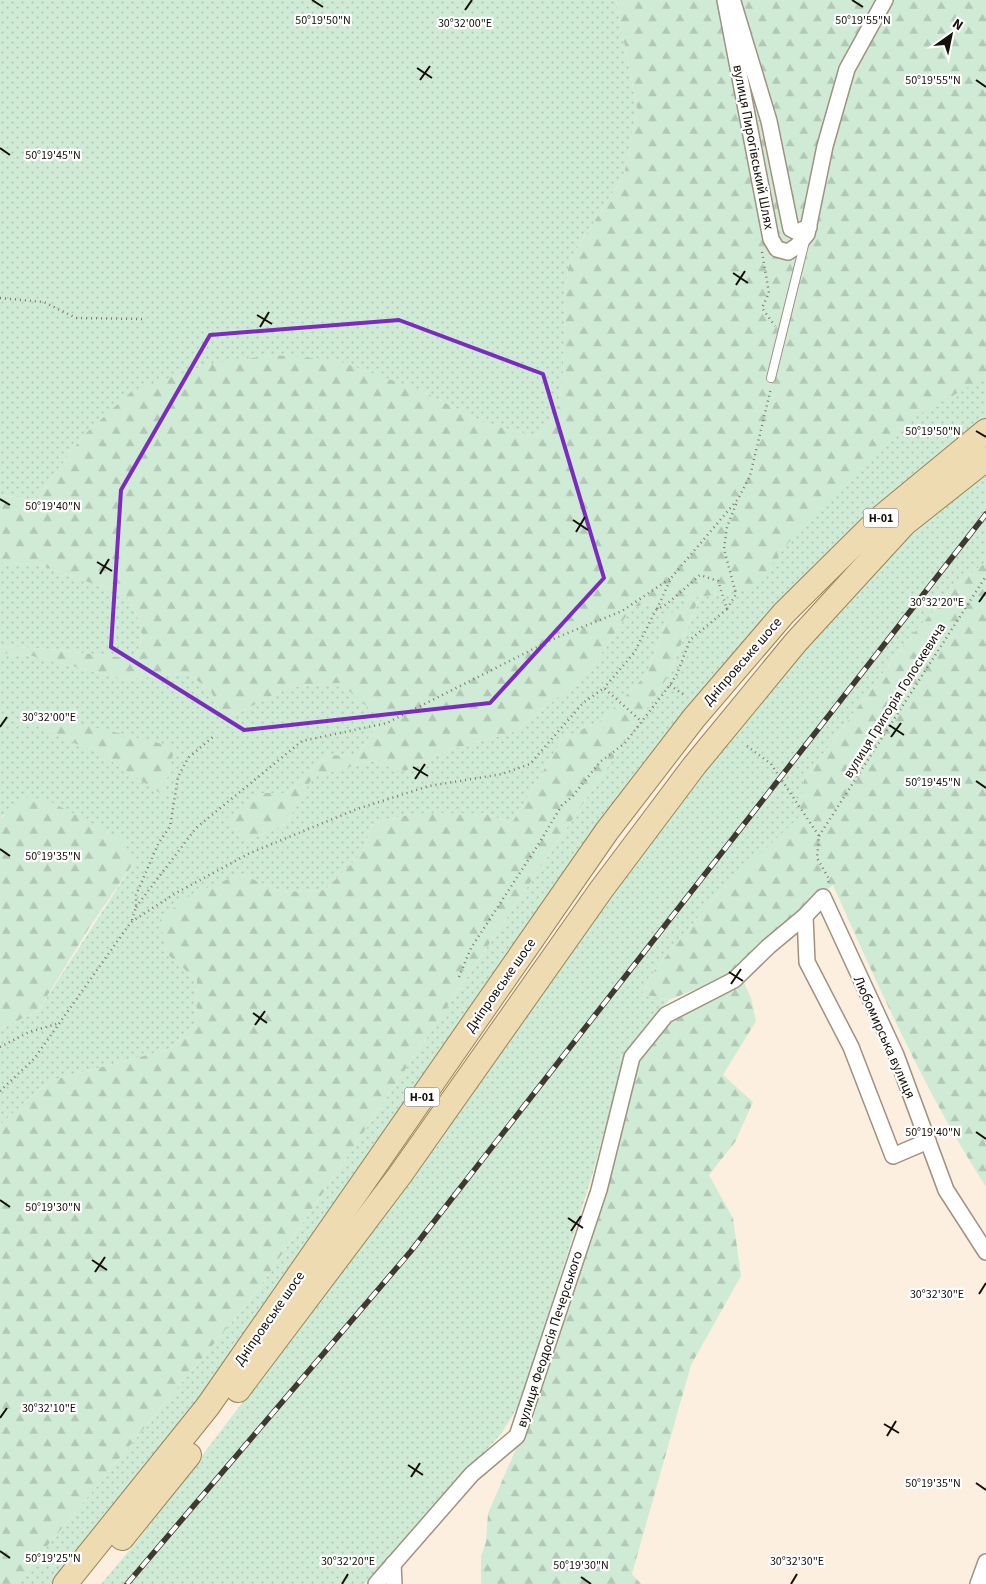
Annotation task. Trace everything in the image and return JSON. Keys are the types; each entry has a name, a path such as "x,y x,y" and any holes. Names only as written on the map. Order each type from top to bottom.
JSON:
{"main road":[{"name":"Дніпровське шосе","path":"65,1584 208,1406 607,831 694,718 784,614 878,520 986,431"},
{"name":"Дніпровське шосе","path":"83,1584 160,1494 400,1175 601,890 694,766 796,642 905,523 986,459"}],"street":[{"name":"вулиця Пирогівський Шлях","path":"725,0 771,238 777,250 788,252 798,246 808,231"},
{"name":"вулиця Пирогівський Шлях","path":"732,0 769,121 791,229 797,232 808,231"},
{"path":"808,231 825,146 847,69 885,0"},
{"path":"823,897 805,916 807,962 851,1047 893,1156 928,1141"},
{"name":"Любомирська вулиця","path":"823,897 896,1055 946,1190 986,1252"},
{"name":"вулиця Феодосія Печерського","path":"376,1584 472,1474 517,1436 598,1190 632,1057 666,1014 734,980 769,946 805,916"},
{"path":"978,1584 986,1562"},
{"path":"393,1564 394,1584"}],"lane":[{"path":"771,378 808,231"}],"path":[{"path":"771,238 762,250 769,293 762,308 782,337"},
{"path":"0,298 44,302 76,318 144,318"},
{"path":"459,977 471,948 538,845 562,804 572,797 600,762 624,744 677,674 690,640 727,609 736,594 724,549 728,527 738,499 750,476 771,394 771,378"},
{"path":"131,922 176,892 250,853 357,809 430,786 502,774 530,764 583,703 604,688 634,653 671,578 738,499"},
{"path":"656,610 667,604 700,575 718,582 727,609"},
{"name":"вулиця Григорія Голоскевича","path":"819,836 986,576"},
{"path":"136,907 196,828 302,741 387,723 553,639 622,611 671,578"},
{"path":"670,685 684,695"},
{"path":"604,688 641,721"},
{"path":"0,1091 34,1059 131,922 136,907 136,895 159,842 170,827 178,777 188,758 214,736"},
{"path":"747,746 771,764 819,836 816,858 829,878 823,897"},
{"path":"0,1048 29,1032 61,1023"}],"highlighted area":[{"path":"399,320 543,374 604,578 490,703 244,730 111,647 121,490 210,335"}],"green space":[{"path":"0,0 616,0 637,109 624,175 569,261 565,297 563,379 557,415 536,436 486,424 422,391 83,436 36,500 0,495"},
{"path":"616,0 986,0 986,377 906,422 803,524 753,589 632,607 589,672 516,731 449,750 405,771 372,761 313,777 286,824 246,841 223,821 262,793 287,793 327,755 357,756 381,719 340,683 290,687 222,721 211,691 187,673 123,679 32,656 0,653 0,646 49,649 134,659 141,641 141,633 135,611 126,595 36,564 0,563 0,495 36,500 83,436 132,391 209,364 273,355 336,360 422,391 486,424 536,436 557,415 563,379 565,297 569,261 624,175 637,109"},
{"path":"986,0 986,435 878,520 694,718 208,1406 65,1584 16,1584 258,1290 669,675 699,599 668,615 647,674 602,720 563,738 512,823 483,813 416,813 373,823 362,853 325,890 282,892 241,874 167,954 197,980 196,1023 170,1049 49,1081 0,1125 0,1029 38,1011 135,861 3,815 0,819 0,653 32,656 123,679 187,673 211,691 222,721 290,687 341,683 381,719 357,756 327,755 287,794 262,793 224,821 246,841 286,824 312,777 372,761 405,771 449,750 516,731 589,672 632,607 732,592","holes":["175,747 163,794 104,756"]},
{"path":"986,472 986,562 961,581 908,639 804,780 799,818 715,897 654,971 642,994 669,1000 625,1053 594,1169 521,1402 501,1434 364,1584 101,1584 138,1540 299,1328 625,872 746,715 900,543"},
{"path":"986,562 986,1187 923,1077 833,885 728,976 669,1000 642,994 654,971 715,897 798,818 804,780 908,639 961,581"},
{"path":"0,563 36,564 126,595 135,611 141,633 141,641 134,659 49,649 0,646"},
{"path":"699,598 669,675 258,1290 16,1584 0,1584 0,1125 49,1081 170,1049 196,1023 197,980 167,954 160,920 189,895 241,874 282,892 325,890 362,853 373,823 416,813 483,813 512,823 563,738 602,720 647,674 668,615"},
{"path":"41,714 175,747 163,795 104,756 38,727"},
{"path":"29,796 51,802 121,838 135,861 89,928 38,1011 0,1029 0,819"},
{"path":"743,981 751,998 756,1021 723,1075 753,1102 735,1142 709,1175 733,1218 741,1276 691,1365 632,1574 641,1584 481,1584 481,1556 486,1542 488,1513 539,1396 636,1062 669,1020"}],"railway":[{"path":"127,1584 411,1251 986,514"}]}
